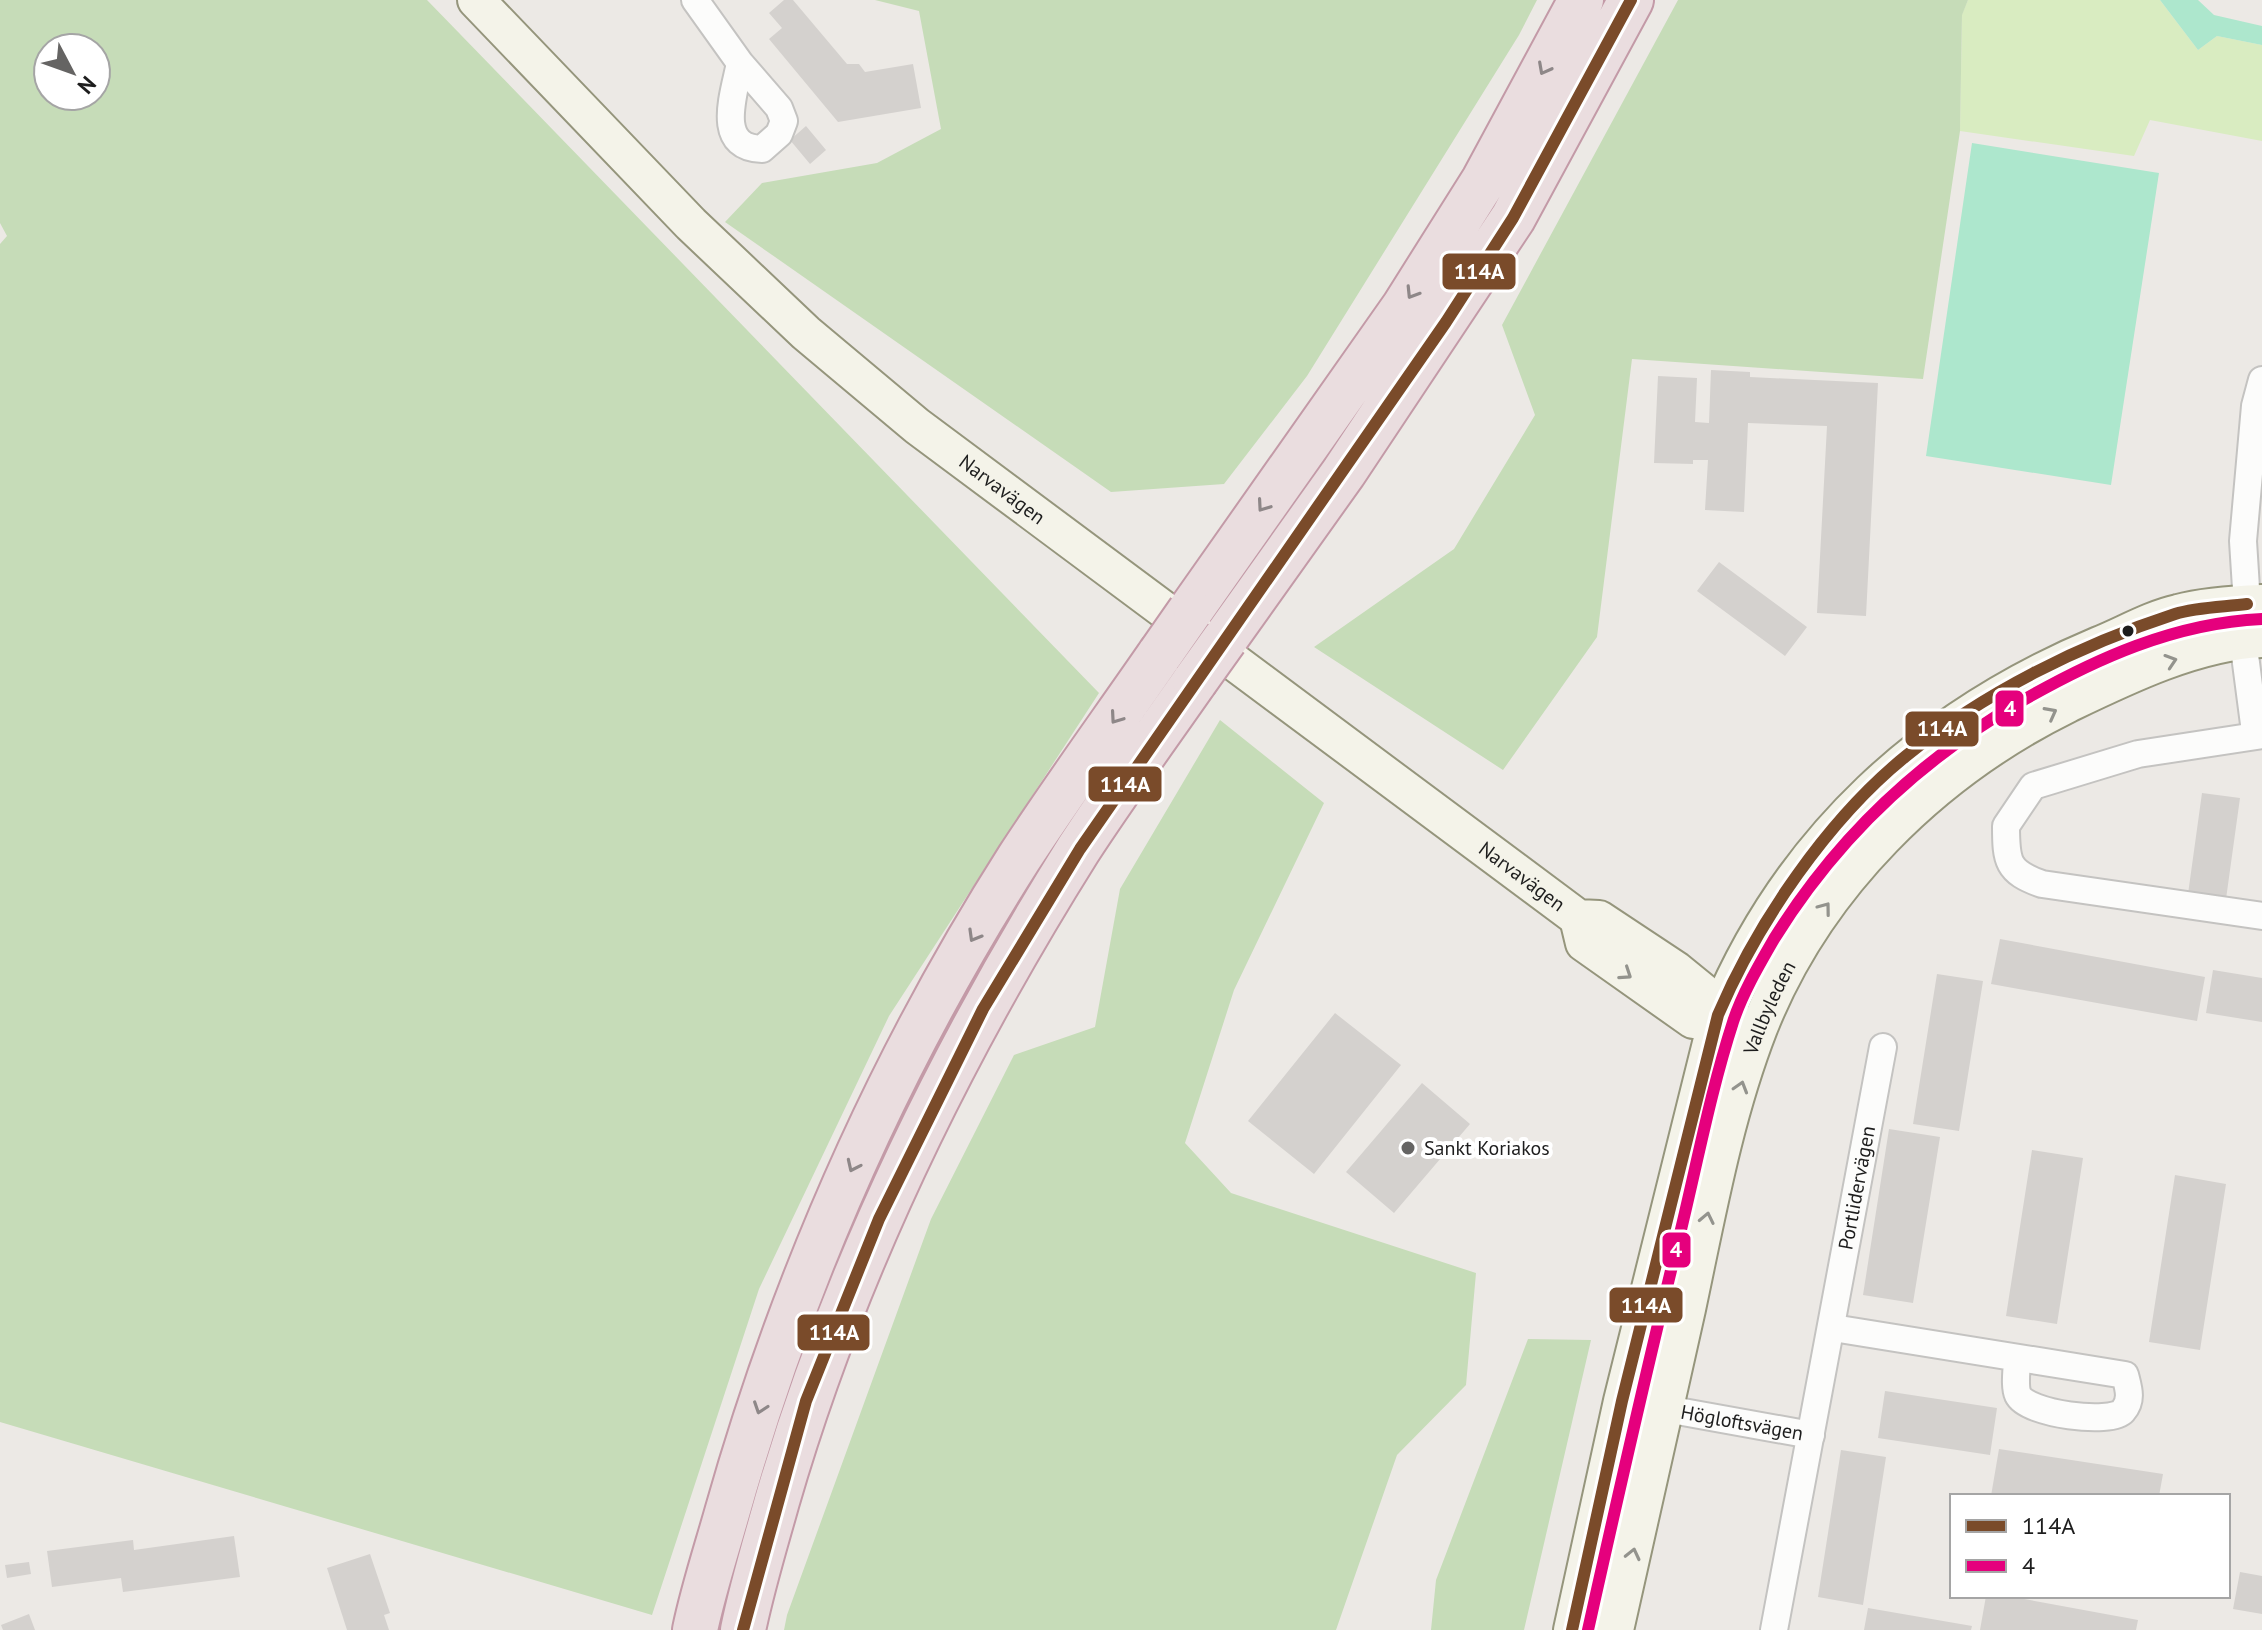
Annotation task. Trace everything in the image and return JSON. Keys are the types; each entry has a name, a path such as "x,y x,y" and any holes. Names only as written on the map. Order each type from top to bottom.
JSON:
{"highway":[{"path":"695,1630 745,1449 779,1353 845,1182 921,1027 1019,859 1404,307 1484,180 1581,0"},
{"path":"743,1630 806,1401 879,1219 983,1009 1080,849 1344,472 1513,218 1631,0"}],"main road":[{"name":"Narvavägen","path":"476,0 691,224 806,333 917,426 1578,918 1599,919 1676,970 1703,992 1718,1015"},
{"path":"1572,1630 1622,1401 1718,1015 1747,955 1810,858 1842,819 1906,756 2010,686 2063,660 2177,613 2254,603"},
{"name":"Vallbyleden","path":"1615,1630 1723,1144 1759,1029 1784,975 1826,906 1919,803 2002,740 2101,688 2162,663 2253,639"},
{"name":"Narvavägen","path":"1578,918 1584,943 1693,1020 1718,1015 1759,1029"},
{"path":"1676,970 1710,972 1747,955"}],"street":[{"path":"695,0 740,63"},
{"path":"2262,380 2255,406 2243,541 2254,603 2254,724 2262,735 2138,754 2033,786 2006,826 2011,866 2020,876 2042,884 2262,916"},
{"name":"Portlidervägen","path":"1811,1435 1883,1047"},
{"path":"1833,1328 2017,1358"},
{"name":"Högloftsvägen","path":"1622,1401 1811,1435 1774,1630"}],"green space":[{"path":"0,0 427,0 1099,693 889,1016 759,1289 652,1615 0,1422 0,244 7,236 0,223"},
{"path":"875,0 1537,0 1519,35 1307,376 1224,484 1111,492 725,222 762,183 877,163 941,129 919,11"},
{"path":"1678,0 1968,0 1962,15 1960,131 1923,379 1632,359 1597,637 1503,770 1314,647 1454,549 1535,415 1502,325"},
{"path":"1968,0 2160,0 2198,50 2217,36 2262,45 2262,141 2150,120 2134,156 1960,131 1962,14"},
{"path":"2160,0 2198,0 2214,15 2262,26 2262,45 2217,36 2198,50"},
{"path":"1972,143 2159,173 2111,485 1926,456"},
{"path":"1220,720 1324,803 1234,990 1185,1143 1231,1193 1476,1273 1466,1385 1397,1455 1336,1630 784,1630 931,1219 1014,1055 1095,1027 1120,889"},
{"path":"1528,1339 1591,1340 1524,1630 1431,1630 1436,1580"}],"building":[{"path":"784,0 793,0 847,64 859,64 865,72 913,64 921,108 838,122 769,39 782,28 769,13"},
{"path":"806,126 826,150 810,164 790,140"},
{"path":"1711,370 1750,372 1750,377 1878,383 1866,616 1817,613 1827,426 1748,423 1744,512 1705,510 1708,460 1693,460 1693,464 1654,463 1658,376 1697,378 1695,422 1709,423"},
{"path":"1719,562 1807,627 1785,656 1697,591"},
{"path":"2202,793 2240,798 2226,899 2188,894"},
{"path":"2000,939 2205,977 2197,1021 1991,984"},
{"path":"2213,970 2262,978 2262,1022 2206,1013"},
{"path":"1937,974 1983,981 1959,1131 1913,1124"},
{"path":"1335,1013 1401,1065 1314,1174 1248,1121"},
{"name":"Sankt Koriakos","path":"1422,1083 1470,1124 1394,1213 1346,1172"},
{"path":"1889,1129 1940,1137 1913,1303 1863,1295"},
{"path":"2032,1150 2083,1158 2057,1324 2006,1316"},
{"path":"2175,1175 2226,1184 2200,1350 2149,1342"},
{"path":"1885,1391 1997,1408 1990,1455 1878,1438"},
{"path":"1999,1449 2163,1474 2159,1494 1991,1494"},
{"path":"1841,1450 1886,1457 1863,1605 1818,1597"},
{"path":"234,1536 240,1577 123,1592 121,1578 52,1587 47,1551 133,1540 134,1550"},
{"path":"370,1554 390,1613 384,1615 389,1630 347,1630 327,1568"},
{"path":"29,1562 31,1574 7,1578 5,1565"},
{"path":"2240,1572 2262,1576 2262,1614 2233,1609"},
{"path":"1986,1598 2019,1598 2138,1620 2136,1630 1980,1630"},
{"path":"1868,1608 1972,1626 1971,1630 1864,1630"},
{"path":"29,1614 35,1630 3,1630 1,1625"}],"transit line":[{"name":"114A","path":"743,1630 806,1401 879,1219 983,1009 1080,849 1446,322 1513,218 1631,0"},
{"name":"114A","path":"1572,1630 1622,1401 1718,1015 1774,909 1823,841 1877,781 1967,712 2034,673 2139,626 2183,612 2247,604"},
{"name":"4","path":"1588,1630 1710,1104 1737,1011 1774,939 1824,868 1882,805 1947,750 1983,725 2077,671 2136,646 2198,628 2262,619"}],"place":[{"name":"Sankt Koriakos","path":"1408,1148"}]}
